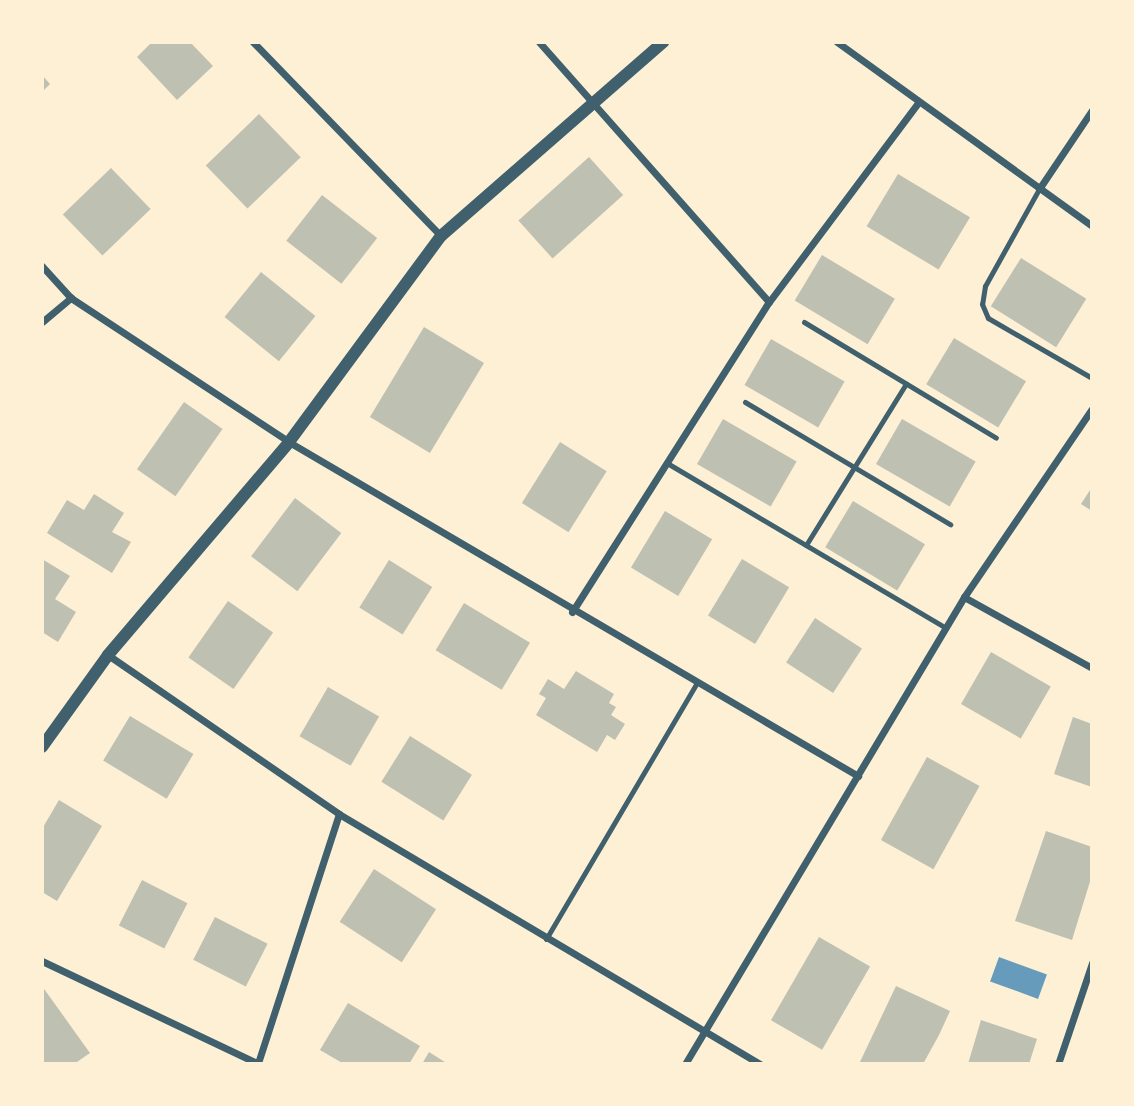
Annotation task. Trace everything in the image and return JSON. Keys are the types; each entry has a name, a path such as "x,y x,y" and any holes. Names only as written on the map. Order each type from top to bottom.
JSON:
{"street":[{"path":"253,42 441,236"},
{"path":"540,42 596,101 769,302"},
{"path":"42,747 108,655 289,442 441,236 663,42"},
{"path":"837,42 1092,226"},
{"path":"572,612 769,302 918,103"},
{"path":"1039,190 1092,110"},
{"path":"42,265 71,298 289,442 572,612 858,776"},
{"path":"42,322 71,298"},
{"path":"685,1064 964,597 1092,409"},
{"path":"964,597 1092,668"},
{"path":"108,655 339,814 760,1064"},
{"path":"42,961 259,1063 339,814"},
{"path":"1058,1064 1092,963"}],"lane":[{"path":"1039,190 985,286 982,304 988,317 1092,378"},
{"path":"804,322 996,438"},
{"path":"806,545 906,384"},
{"path":"745,402 950,524"},
{"path":"667,463 946,628"},
{"path":"546,939 697,684"}],"water":[{"path":"999,957 1047,974 1038,999 990,981"}],"building":[{"path":"152,42 190,42 213,66 177,100 137,57"},
{"path":"42,75 50,84 42,92"},
{"path":"259,114 301,157 247,209 206,165"},
{"path":"589,157 623,195 553,258 518,221"},
{"path":"111,168 151,209 102,256 63,215"},
{"path":"898,174 970,217 939,270 867,226"},
{"path":"322,195 377,238 341,284 286,241"},
{"path":"822,255 895,299 868,344 795,300"},
{"path":"1021,258 1086,299 1056,347 991,306"},
{"path":"261,272 315,316 279,361 224,317"},
{"path":"424,327 484,363 430,453 370,417"},
{"path":"954,338 1026,381 998,428 926,384"},
{"path":"771,339 845,382 818,427 744,385"},
{"path":"184,402 223,429 175,496 137,469"},
{"path":"723,419 797,461 771,507 697,464"},
{"path":"902,419 976,461 950,507 876,464"},
{"path":"560,442 607,471 568,532 522,503"},
{"path":"1092,487 1092,511 1081,504"},
{"path":"94,494 124,513 112,532 131,542 112,573 47,533 67,500 84,510"},
{"path":"295,498 341,533 297,591 251,556"},
{"path":"853,501 925,544 897,591 825,547"},
{"path":"665,511 712,539 678,596 631,568"},
{"path":"42,559 70,576 55,599 76,612 58,642 42,632"},
{"path":"742,559 789,587 755,644 708,616"},
{"path":"389,560 432,587 403,635 359,607"},
{"path":"228,601 273,633 233,689 188,658"},
{"path":"464,603 530,643 502,690 436,650"},
{"path":"815,618 862,648 833,693 786,662"},
{"path":"991,652 1051,686 1021,738 961,704"},
{"path":"576,671 614,694 609,703 616,707 611,715 625,724 615,740 607,735 597,752 536,715 546,698 539,694 548,679 564,689"},
{"path":"328,687 379,716 351,766 300,736"},
{"path":"130,716 193,754 167,799 103,761"},
{"path":"1073,717 1092,724 1092,787 1054,774"},
{"path":"410,736 472,775 443,820 381,782"},
{"path":"927,757 979,786 933,869 881,840"},
{"path":"59,800 102,826 57,901 42,892 42,829"},
{"path":"1046,831 1092,847 1092,875 1072,940 1015,921"},
{"path":"374,869 436,909 402,962 340,922"},
{"path":"142,880 187,903 164,949 119,925"},
{"path":"215,917 268,944 246,987 193,960"},
{"path":"819,937 870,966 822,1050 771,1020"},
{"path":"42,986 90,1053 74,1064 42,1064"},
{"path":"896,986 950,1011 939,1035 923,1064 859,1064"},
{"path":"348,1003 420,1046 409,1064 344,1064 320,1050"},
{"path":"981,1020 1037,1039 1029,1064 968,1064"},
{"path":"429,1052 448,1064 422,1064"}]}
